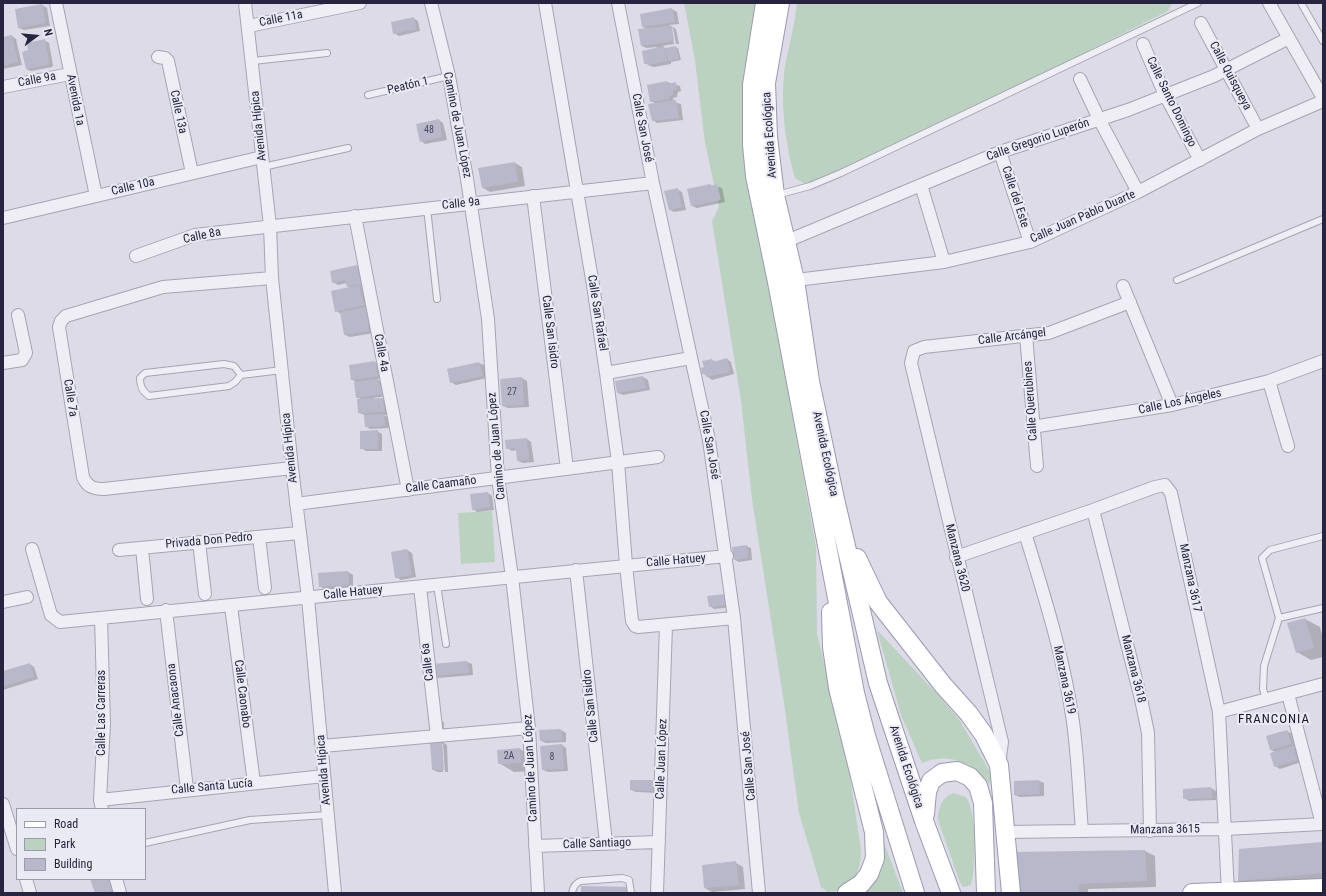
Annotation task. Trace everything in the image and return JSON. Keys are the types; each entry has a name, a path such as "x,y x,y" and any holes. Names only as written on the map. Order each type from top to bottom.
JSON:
{"main road":[{"name":"Avenida Ecológica","path":"765,3 752,85 752,145 755,176 777,282 855,693 866,736 915,893"},
{"name":"Avenida Ecológica","path":"780,3 766,83 768,137 775,196 787,241 795,280 810,381 843,537 878,682 924,821 949,889"},
{"path":"843,537 856,556 878,602 943,685 973,720 984,735 999,765 1011,893"},
{"path":"835,587 830,615 832,646 838,688 874,832 875,858 869,874 861,884 847,893"},
{"path":"924,821 927,792 931,781 942,773 957,772 970,777 978,786 983,803 986,893"},
{"path":"1192,893 1323,888"}],"street":[{"name":"Avenida 1a","path":"56,3 96,196"},
{"name":"Avenida Hípica","path":"245,3 249,26 270,226 272,278 292,468 308,598 334,893"},
{"name":"Calle 11a","path":"249,26 322,7 360,3"},
{"name":"Camino de Juan López","path":"431,3 449,76 471,204 488,319 498,478 512,577 529,728 538,893"},
{"name":"Calle San Rafael","path":"545,3 554,47 577,192 594,285 618,462 632,621 635,626 666,625"},
{"name":"Calle San José","path":"618,3 653,183 709,440 727,556 734,618 759,893"},
{"path":"1269,3 1323,100"},
{"name":"Calle Quisqueya","path":"1201,23 1258,129"},
{"name":"Calle Gregorio Luperón","path":"769,244 787,241 1000,152 1165,95 1227,70 1288,38"},
{"name":"Calle Santo Domingo","path":"1144,44 1165,95 1200,160"},
{"name":"Calle 13a","path":"158,57 165,58 168,61 192,173"},
{"name":"Calle 9a","path":"3,87 70,74"},
{"path":"1080,79 1099,119 1138,192"},
{"name":"Calle Juan Pablo Duarte","path":"777,282 944,262 1030,242 1138,192 1258,129 1323,100"},
{"name":"Calle del Este","path":"1000,152 1030,242"},
{"name":"Calle 10a","path":"3,218 192,173 263,162"},
{"name":"Calle 9a","path":"270,226 653,183"},
{"path":"921,186 944,262"},
{"name":"Calle San Isidro","path":"533,196 566,469"},
{"name":"Calle 4a","path":"355,216 408,490"},
{"name":"Calle 8a","path":"136,256 195,235 270,226"},
{"name":"Calle 7a","path":"272,278 163,287 66,316 61,320 59,327 83,478 85,483 90,487 104,489 292,468"},
{"path":"1124,286 1172,405"},
{"name":"Calle Arcángel","path":"914,351 924,347 1050,333 1130,302"},
{"path":"3,363 22,360 26,354 18,314"},
{"name":"Calle Querubines","path":"1026,335 1032,427 1037,466"},
{"name":"Manzana 3620","path":"914,351 911,363 956,557 982,653 1002,742 999,765"},
{"path":"606,373 692,358"},
{"name":"Calle Los Ángeles","path":"1032,427 1172,405 1269,381 1323,361"},
{"path":"1269,381 1288,446"},
{"name":"Calle Caamaño","path":"296,504 658,458"},
{"name":"Manzana 3617","path":"956,557 1155,487 1165,485 1171,493 1219,712 1227,892"},
{"name":"Manzana 3618","path":"1093,510 1141,699 1148,734 1150,831"},
{"name":"Privada Don Pedro","path":"119,550 300,533"},
{"name":"Manzana 3619","path":"1025,533 1049,609 1065,678 1075,742 1082,831"},
{"path":"259,537 264,588"},
{"path":"199,542 205,594"},
{"path":"142,548 147,599"},
{"name":"Calle Hatuey","path":"32,549 51,615 55,620 60,622 166,610 231,606 576,570 727,556"},
{"name":"Calle San Isidro","path":"576,570 606,843"},
{"name":"Calle 6a","path":"420,587 437,736"},
{"path":"3,602 27,597"},
{"name":"Calle Caonabo","path":"231,606 254,783"},
{"name":"Calle Anacaona","path":"166,610 187,789"},
{"name":"Calle Las Carreras","path":"101,618 104,724 101,804"},
{"path":"666,625 734,618"},
{"name":"Calle Juan López","path":"657,893 666,625"},
{"path":"1219,712 1323,684"},
{"path":"1288,694 1322,824"},
{"path":"322,746 529,728"},
{"name":"Calle Santa Lucía","path":"101,804 187,789 324,776"},
{"path":"3,804 16,847"},
{"name":"Manzana 3615","path":"1006,832 1150,831 1322,824"},
{"name":"Calle Santiago","path":"535,846 659,842"},
{"path":"26,880 30,893"},
{"path":"116,880 120,893"}],"lane":[{"path":"755,176 775,196 810,186 841,173 1192,4 1198,3"},
{"path":"1301,3 1323,41"},
{"path":"252,61 326,53"},
{"name":"Peatón 1","path":"368,95 449,76"},
{"path":"263,162 348,148"},
{"path":"427,208 437,299"},
{"path":"1177,280 1323,219"},
{"path":"241,375 234,366 224,364 145,373 140,378 140,384 143,392 149,396 229,386 241,375 282,370"},
{"path":"1266,699 1263,689 1264,666 1279,618 1262,558 1264,554 1270,550 1323,536"},
{"path":"437,585 446,644"},
{"path":"1279,618 1323,608"},
{"path":"146,843 250,820 328,814"},
{"path":"572,893 572,888 576,882 622,878 629,880 631,893"}],"green space":[{"path":"684,3 756,3 746,160 816,547 817,634 846,750 861,850 860,865 854,878 849,884 836,891 828,892 821,887 799,813 784,703 752,499 741,401 712,221 719,207 705,143 695,60"},
{"path":"797,3 1172,3 1168,11 851,169 824,180 805,184 795,178 791,165 783,108 785,66"},
{"path":"492,511 495,562 461,564 458,513"},
{"path":"877,630 940,697 960,721 993,777 989,784 975,770 959,761 942,759 922,763 901,715"},
{"path":"953,793 966,797 970,804 974,827 975,853 973,877 971,885 963,887 959,880 938,820 941,804 949,795"},
{"path":"871,809 903,893 863,893"}],"building":[{"path":"42,4 46,23 18,28 15,9"},
{"path":"672,8 675,22 642,27 640,14"},
{"path":"414,17 416,29 393,34 391,22"},
{"path":"672,26 674,41 641,46 638,29"},
{"path":"12,35 18,62 3,66 3,37"},
{"path":"45,39 49,62 47,65 26,69 22,52 28,50 27,43"},
{"path":"664,46 667,61 648,65 648,63 644,64 642,51"},
{"path":"676,46 679,59 668,61 665,48"},
{"path":"667,81 668,84 676,82 677,89 673,90 673,95 669,96 669,99 650,102 647,85"},
{"path":"676,100 679,118 652,121 648,104"},
{"path":"439,119 442,137 420,142 416,124"},
{"path":"515,162 518,182 482,188 478,168"},
{"path":"710,184 711,186 717,184 721,200 691,206 687,189"},
{"path":"678,188 682,207 669,210 664,191"},
{"path":"357,265 361,284 347,287 345,280 332,283 330,271"},
{"path":"359,285 364,305 335,312 331,291"},
{"path":"366,307 369,331 344,335 340,312"},
{"path":"727,358 730,372 706,377 705,373 702,374 701,368 704,367 702,361 712,359 713,362"},
{"path":"375,361 378,376 351,380 349,365"},
{"path":"479,362 483,376 450,383 447,369"},
{"path":"643,376 646,388 617,393 615,381"},
{"path":"522,377 524,405 502,406 500,379"},
{"path":"378,379 379,386 382,386 383,394 356,398 354,382"},
{"path":"383,398 384,412 358,413 357,399"},
{"path":"384,414 385,426 365,427 364,415"},
{"path":"378,430 378,449 360,449 360,431"},
{"path":"527,438 529,460 517,461 516,450 513,448 506,449 505,440"},
{"path":"488,492 490,507 472,510 470,494"},
{"path":"747,545 748,558 734,560 732,547"},
{"path":"407,549 412,575 395,578 391,552"},
{"path":"348,571 349,585 319,587 318,573"},
{"path":"725,594 726,605 709,607 707,596"},
{"path":"1305,618 1314,648 1296,653 1287,623"},
{"path":"467,661 469,673 433,676 432,664"},
{"path":"30,663 34,677 3,686 3,671"},
{"path":"561,729 562,740 540,741 539,730"},
{"path":"1287,730 1291,744 1270,750 1266,736"},
{"path":"442,741 444,770 432,770 430,742"},
{"path":"562,744 564,769 542,770 540,746"},
{"path":"1293,746 1297,760 1274,767 1270,753"},
{"path":"520,748 521,763 498,764 497,750"},
{"path":"630,780 653,780 653,791 630,790"},
{"path":"1039,780 1040,794 1014,795 1014,781"},
{"path":"1211,787 1212,798 1183,799 1183,789"},
{"path":"1323,842 1323,873 1238,881 1239,849"},
{"path":"1145,850 1147,881 1079,884 1079,892 1016,893 1013,852"},
{"path":"736,861 739,885 704,888 702,865"},
{"path":"90,880 109,880 113,890 103,893 95,893"},
{"path":"581,886 630,887 630,893 581,893"}],"district":[{"name":"FRANCONIA","path":"1274,720"}]}
